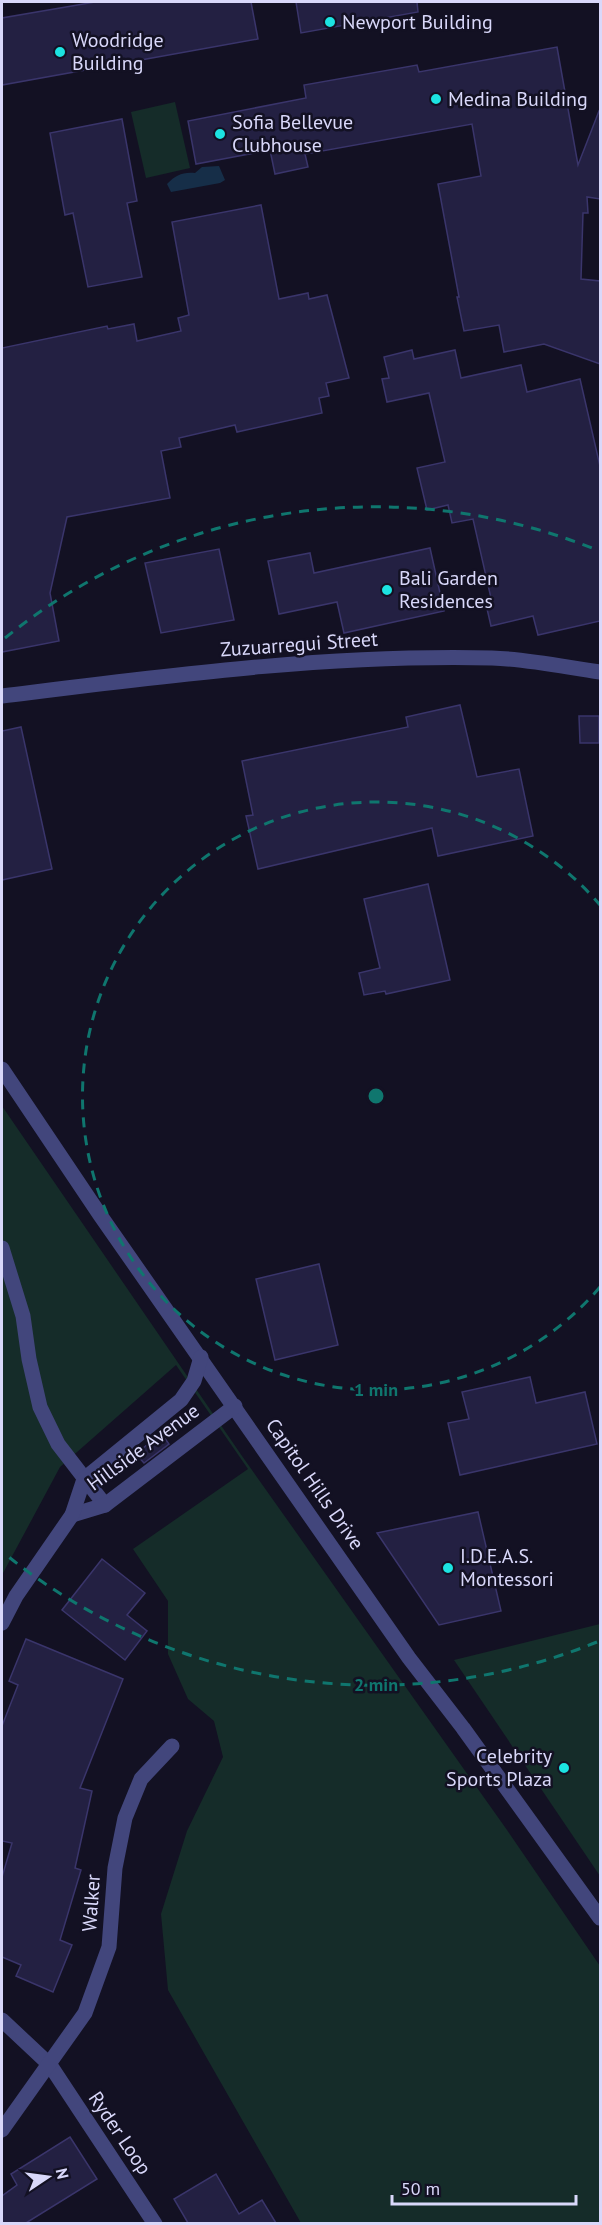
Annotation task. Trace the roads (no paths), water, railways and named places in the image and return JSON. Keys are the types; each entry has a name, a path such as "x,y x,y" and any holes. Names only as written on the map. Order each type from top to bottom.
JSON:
{"street":[{"name":"Zuzuarregui Street","path":"2,696 246,668 385,659 494,658 600,672"},
{"name":"Capitol Hills Drive","path":"2,1069 100,1215 409,1658 463,1728 600,1918"},
{"path":"2,1248 23,1316 29,1359 40,1407 58,1444 105,1504"},
{"name":"Hillside Avenue","path":"2,1623 16,1596 72,1515 84,1479 181,1400 194,1381 201,1357"},
{"name":"Hillside Avenue","path":"72,1515 105,1504 235,1406"},
{"name":"Walker","path":"50,2065 85,2013 109,1947 115,1868 125,1818 141,1779 172,1746"},
{"name":"Ryder Loop","path":"2,2020 50,2065 156,2223"},
{"path":"2,2130 50,2065"}],"water":[{"path":"219,166 225,180 220,183 171,192 167,184 173,178 186,173 195,173 202,167"}],"place":[{"name":"Newport Building","path":"330,22"},
{"name":"Woodridge Building","path":"60,52"},
{"name":"Medina Building","path":"436,99"},
{"name":"Sofia Bellevue Clubhouse","path":"220,134"},
{"name":"Bali Garden Residences","path":"387,590"},
{"name":"I.D.E.A.S. Montessori","path":"448,1568"},
{"name":"Celebrity Sports Plaza","path":"564,1768"}]}
